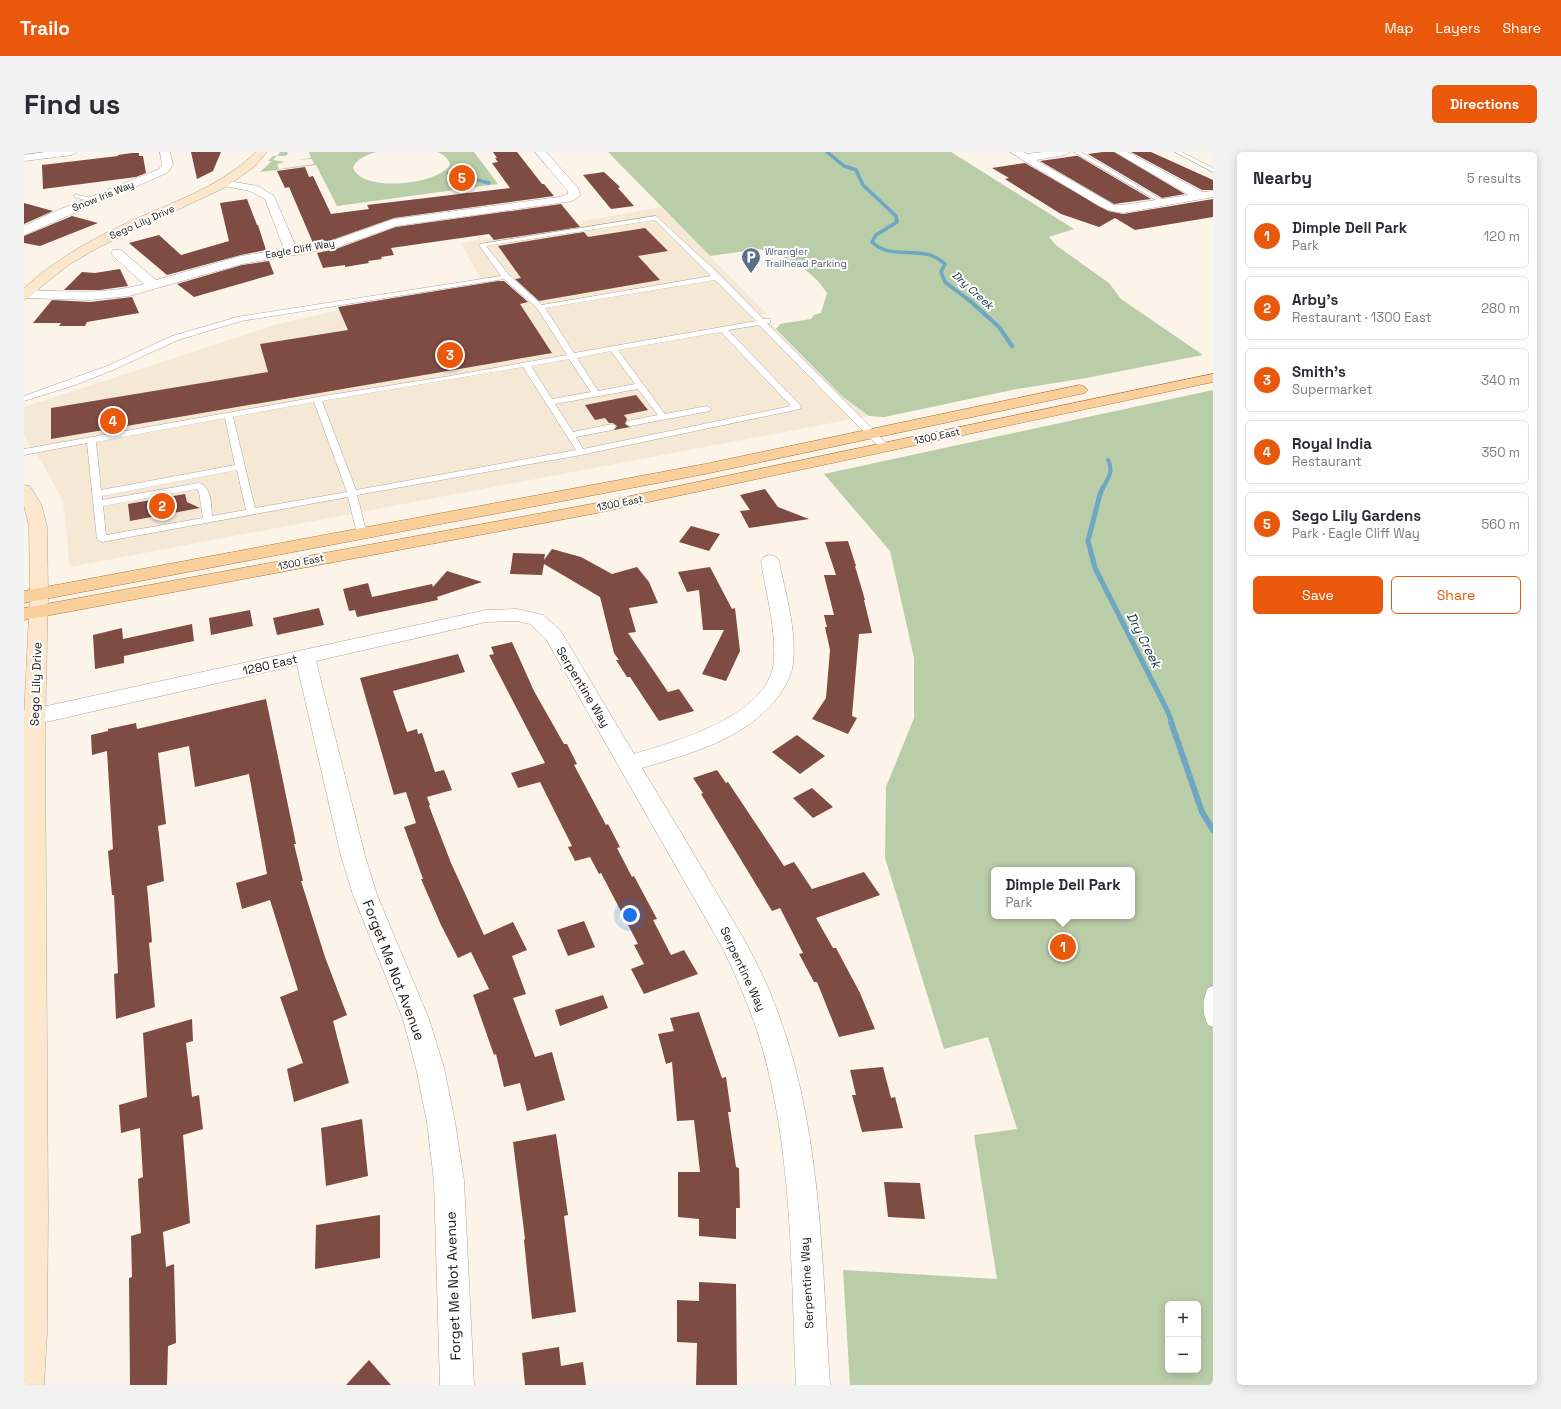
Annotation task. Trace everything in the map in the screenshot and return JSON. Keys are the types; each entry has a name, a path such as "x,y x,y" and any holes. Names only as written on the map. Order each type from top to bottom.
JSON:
{"main road":[{"path":"1172,372 1213,364"},
{"name":"1300 East","path":"31,604 257,571 597,508 1213,378"},
{"name":"1300 East","path":"31,604 362,534 705,469 1096,387"},
{"path":"257,571 278,560 297,554 349,544 362,534"}],"street":[{"path":"24,158 72,152"},
{"name":"Snow Iris Way","path":"24,231 92,200 163,171 168,165 165,152"},
{"name":"Sego Lily Drive","path":"26,291 87,248 117,232 193,199 223,183 247,166 262,152"},
{"name":"Eagle Cliff Way","path":"26,291 92,297 116,294 154,285 241,260 331,245 394,223 570,198 574,195 574,190 540,152"},
{"path":"1020,155 1065,152"},
{"path":"1120,152 1200,196"},
{"path":"1136,152 1213,194"},
{"path":"1020,155 1112,208 1123,209 1213,194"},
{"path":"223,183 252,189 266,194 270,198 291,251"},
{"path":"116,253 154,285"},
{"name":"Sego Lily Drive","path":"24,490 32,504 38,526 31,604 29,718 33,1215 31,1333 27,1385"},
{"path":"629,764 704,739 732,727 755,710 772,692 782,672 784,650 770,560"},
{"name":"Serpentine Way","path":"517,615 536,620 553,636 732,941 758,995 778,1054 793,1119 802,1189 812,1385"},
{"name":"1280 East","path":"29,718 486,616 517,615"},
{"name":"Forget Me Not Avenue","path":"305,657 353,856 365,896 416,1020 430,1068 441,1122 449,1181 458,1385"}],"lane":[{"path":"1077,152 1163,202"},
{"path":"1178,152 1213,170"},
{"path":"76,196 92,200"},
{"path":"596,394 540,307 506,277 482,245 656,218 765,321 886,448"},
{"path":"24,399 97,373 175,338 240,319 506,277"},
{"path":"540,307 717,277"},
{"path":"24,452 317,399 450,378 765,321"},
{"path":"91,440 102,539 581,452 797,407 723,329"},
{"path":"612,349 663,417"},
{"path":"526,364 581,452"},
{"path":"550,402 640,386"},
{"path":"317,399 352,493 362,534"},
{"path":"630,423 707,409"},
{"path":"228,415 251,512"},
{"path":"570,435 612,427"},
{"path":"97,494 240,467"},
{"path":"98,504 199,486 204,492 208,519"},
{"path":"1213,992 1210,1000 1213,1020"}],"shaded area":[{"path":"661,207 767,314 762,314 843,397 869,416 70,567 63,501 44,466 24,437 24,407 278,324 480,278 461,243"}],"green space":[{"path":"280,152 287,152 288,154 286,156 277,156"},
{"path":"309,152 376,152 360,159 353,168 360,176 371,181 400,183 416,181 443,172 450,165 448,160 442,154 437,152 474,152 498,184 337,206 316,165 260,172 272,161 268,161 273,156 277,156 273,160 285,162 277,164 279,169 314,164 312,159 299,160 311,158"},
{"path":"608,152 951,152 1074,229 1049,237 1057,246 1109,283 1121,299 1203,355 1086,378 1017,389 884,417 869,416 843,397 776,329 780,324 811,319 814,315 821,313 827,293 818,281 798,263 760,249 710,256"},
{"path":"1213,390 1213,1385 850,1385 843,1270 997,1279 974,1135 1017,1129 988,1037 944,1049 885,858 886,787 914,718 914,658 890,551 824,474"}],"building":[{"path":"191,152 221,152 213,171 197,179"},
{"path":"493,152 517,152 542,184 544,184 554,196 394,218 329,241 313,243 289,187 285,188 277,171 305,167 309,177 313,176 331,214 369,209 367,205 510,188 492,163 498,162"},
{"path":"1114,152 1185,194 1162,198 1088,154"},
{"path":"1131,152 1151,152 1213,180 1213,190 1202,190"},
{"path":"139,153 139,156 143,156 146,173 136,177 43,189 42,165"},
{"path":"1078,156 1151,199 1114,204 1040,161"},
{"path":"1025,163 1108,211 1123,214 1213,199 1213,217 1135,230 1115,218 1099,227 1061,214 1005,179 1009,178 992,168"},
{"path":"604,172 620,187 618,188 634,206 611,209 583,175"},
{"path":"247,199 258,225 266,250 241,255 167,275 129,243 159,235 181,255 229,241 220,203"},
{"path":"24,203 53,211 24,224"},
{"path":"561,204 580,227 494,240 489,234 391,248 394,255 368,261 369,263 345,267 345,265 323,268 317,253 336,249 396,227"},
{"path":"72,216 98,223 40,246 24,243 24,236"},
{"path":"645,228 668,251 638,256 660,280 539,301 515,279 521,278 498,246 584,232 588,237"},
{"path":"269,261 274,274 194,297 177,284 242,265"},
{"path":"120,269 128,286 100,290 64,290 82,272 95,273"},
{"path":"504,281 528,302 520,304 552,353 51,439 51,408 268,372 260,344 348,330 338,307"},
{"path":"132,297 139,313 87,322 85,326 59,326 61,323 33,323 52,300 90,302"},
{"path":"636,395 648,410 624,415 627,419 625,424 630,427 614,430 617,426 613,423 609,423 605,418 595,420 585,405"},
{"path":"765,489 778,507 809,519 749,528 740,511 750,510 740,495"},
{"path":"185,494 187,502 200,508 130,521 128,504"},
{"path":"691,526 720,534 709,551 679,542"},
{"path":"848,541 865,600 872,633 859,634 852,716 857,718 848,734 812,719 826,698 830,650 824,615 834,615 824,575 836,575 825,542"},
{"path":"552,549 581,557 612,574 637,567 649,582 658,603 629,608 636,632 628,633 668,692 679,689 694,711 659,721 630,677 627,677 616,660 619,660 614,653 600,597 544,564 542,575 510,574 513,553 545,554 544,560"},
{"path":"710,567 732,609 735,608 740,651 726,681 702,674 724,630 703,630 699,590 687,592 678,572"},
{"path":"447,571 482,582 437,597 438,600 357,617 355,610 349,611 343,589 368,583 372,597 432,584 433,587"},
{"path":"319,608 324,625 277,635 273,618"},
{"path":"250,610 253,626 211,635 209,618"},
{"path":"192,624 194,641 124,656 124,663 95,669 93,635 122,628 123,639"},
{"path":"512,642 534,691 564,744 567,744 577,764 574,765 606,825 608,824 620,847 617,848 632,877 634,876 657,919 653,920 671,955 684,950 698,974 644,994 631,969 644,964 634,945 638,944 601,873 599,874 590,857 575,861 568,847 572,846 540,782 518,788 511,773 545,763 489,655 494,654 491,647"},
{"path":"458,654 465,672 393,691 407,732 417,729 418,734 422,733 435,772 444,770 452,790 427,797 451,863 484,935 513,922 527,950 512,956 526,994 513,998 535,1057 552,1052 565,1100 527,1111 520,1083 504,1087 496,1054 494,1055 473,995 489,989 471,952 458,958 441,925 421,879 423,879 404,827 416,823 406,792 394,795 360,678"},
{"path":"266,699 296,844 294,844 303,881 301,881 325,957 347,1015 333,1021 349,1083 294,1102 287,1069 303,1063 280,997 298,990 270,900 242,909 236,883 267,874 249,774 195,787 189,746 158,753 166,824 158,826 164,881 147,886 152,942 149,943 155,1007 116,1019 114,974 118,973 114,895 112,895 108,851 113,849 107,751 92,755 91,735 108,731 108,729 136,723 137,729"},
{"path":"797,735 825,756 800,774 772,752"},
{"path":"717,770 726,783 728,782 784,866 794,862 812,889 864,872 880,895 816,918 833,948 836,948 860,993 875,1029 839,1037 817,982 814,982 799,954 803,953 780,908 772,911 701,794 703,793 693,778"},
{"path":"812,788 833,807 813,818 793,798"},
{"path":"584,921 595,947 568,956 557,930"},
{"path":"603,995 608,1008 560,1026 555,1010"},
{"path":"699,1012 722,1078 726,1077 731,1112 728,1112 736,1167 739,1168 740,1208 736,1208 736,1239 699,1236 699,1219 678,1217 678,1172 700,1172 694,1120 677,1121 672,1062 666,1064 658,1034 674,1031 670,1018"},
{"path":"192,1019 193,1041 186,1043 192,1097 199,1095 203,1129 183,1135 190,1223 163,1232 166,1267 174,1264 176,1343 168,1346 167,1385 130,1385 129,1278 132,1277 131,1236 141,1233 138,1179 143,1177 140,1128 121,1133 119,1105 147,1097 143,1033"},
{"path":"883,1067 891,1098 895,1097 903,1128 862,1132 852,1095 856,1095 850,1070"},
{"path":"362,1119 368,1176 326,1186 321,1128"},
{"path":"556,1134 568,1215 564,1216 576,1312 532,1319 525,1239 513,1142"},
{"path":"884,1182 920,1183 925,1219 888,1217"},
{"path":"380,1215 380,1258 315,1269 316,1225"},
{"path":"699,1282 736,1284 737,1385 696,1385 697,1343 677,1342 677,1300 699,1301"},
{"path":"559,1347 561,1366 583,1362 586,1385 525,1385 522,1353"},
{"path":"369,1360 391,1385 346,1385"}],"waterway":[{"name":"Dry Creek","path":"827,152 844,166 856,170 863,185 896,216 897,222 876,235 872,242 884,250 919,253 936,258 945,264 941,272 945,282 970,301"},
{"path":"448,173 489,183"},
{"name":"Dry Creek","path":"969,300 999,327 1012,346"},
{"name":"Dry Creek","path":"1103,488 1110,471 1110,464 1108,460"},
{"name":"Dry Creek","path":"1103,487 1088,541 1095,568 1168,712 1172,723"},
{"name":"Dry Creek","path":"1171,722 1202,812 1213,830"}],"place":[{"name":"Sego Lily Gardens","path":"462,178"},
{"name":"Wrangler Trailhead Parking","path":"751,274"},
{"name":"Smith's","path":"450,355"},
{"name":"Royal India","path":"113,421"},
{"name":"Arby's","path":"162,506"},
{"name":"Dimple Dell Park","path":"1063,947"}]}
